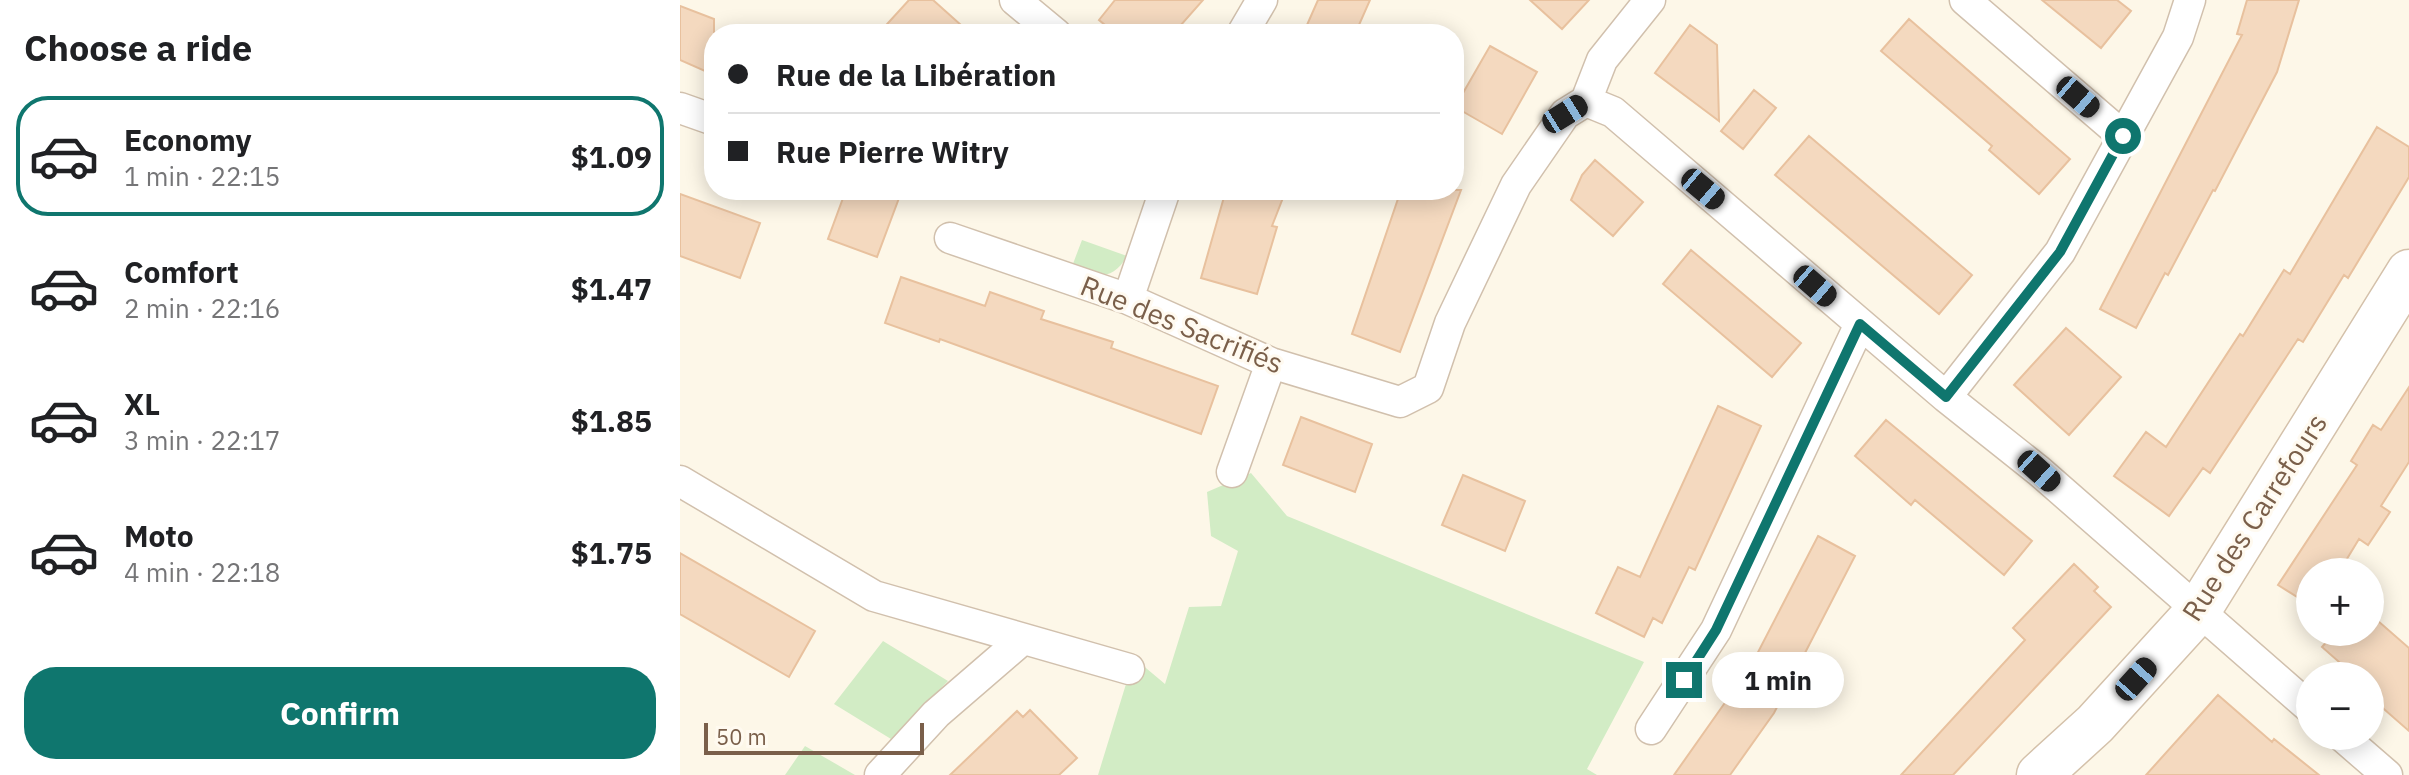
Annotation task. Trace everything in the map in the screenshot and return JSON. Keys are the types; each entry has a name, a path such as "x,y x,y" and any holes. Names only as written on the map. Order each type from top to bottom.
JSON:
{"main road":[{"name":"Rue des Carrefours","path":"2039,775 2095,724 2198,611 2409,272"}],"street":[{"path":"1015,0 1044,24"},
{"path":"1248,24 1262,0"},
{"path":"1650,0 1602,60 1586,101 1613,112 1946,397 2039,471 2296,696"},
{"path":"1965,0 2123,136"},
{"path":"1946,397 2060,252 2178,37 2190,0"},
{"name":"Rue des Sacrifiés","path":"950,238 1128,299 1271,363 1400,402 1428,388 1450,323 1516,185 1565,114 1586,101"},
{"path":"681,113 704,118"},
{"path":"1128,299 1162,200"},
{"path":"1651,729 1716,630 1860,324"},
{"path":"1232,472 1271,363"},
{"path":"680,481 874,596 1129,669"},
{"path":"880,775 936,714 1023,639"},
{"path":"2358,750 2387,775"}],"green space":[{"path":"1082,240 1127,256 1116,270 1103,275 1071,269"},
{"path":"1251,473 1287,516 1644,662 1587,769 1597,775 1098,775 1134,658 1165,684 1189,607 1221,606 1238,551 1211,536 1207,492"},
{"path":"883,641 948,681 891,739 834,704"},
{"path":"805,746 855,775 785,775"}],"building":[{"path":"909,0 933,0 960,24 887,24"},
{"path":"1115,0 1203,0 1182,24 1104,24 1099,20"},
{"path":"1318,0 1370,0 1359,24 1307,24"},
{"path":"1530,0 1589,0 1562,29"},
{"path":"2042,0 2117,0 2131,11 2101,48"},
{"path":"2247,0 2299,0 2277,72 2215,191 2136,328 2100,309 2242,35 2237,34"},
{"path":"680,6 714,19 714,24 704,24 704,71 680,60"},
{"path":"1909,19 2070,159 2039,194 1989,150 1992,146 1881,51"},
{"path":"1690,25 1717,45 1719,121 1655,73"},
{"path":"1490,46 1537,72 1502,134 1464,112 1464,91"},
{"path":"1754,90 1776,108 1743,149 1721,131"},
{"path":"2377,127 2409,147 2409,177 2348,278 2344,275 2303,342 2298,339 2210,473 2203,468 2169,516 2114,476 2146,432 2166,447 2240,334 2243,336 2284,270 2290,274"},
{"path":"1809,136 1972,275 1939,314 1775,175"},
{"path":"1595,160 1643,202 1613,236 1571,200 1582,175"},
{"path":"680,194 760,223 740,278 680,256"},
{"path":"842,200 898,200 877,257 828,239"},
{"path":"1223,200 1282,200 1272,226 1277,227 1257,294 1201,278"},
{"path":"1398,200 1457,200 1400,352 1352,334"},
{"path":"1691,250 1801,343 1772,377 1663,284"},
{"path":"901,277 985,306 990,292 1044,311 1041,319 1113,342 1111,348 1218,386 1201,434 940,339 939,342 885,323"},
{"path":"2066,328 2121,377 2069,435 2014,385"},
{"path":"2409,387 2409,462 2381,506 2390,512 2368,545 2359,539 2347,558 2296,558 2296,596 2278,585 2357,465 2351,461 2373,425 2381,430"},
{"path":"1718,406 1761,426 1695,570 1689,567 1662,623 1653,618 1644,637 1596,613 1618,567 1640,577"},
{"path":"1301,417 1372,444 1355,492 1283,465"},
{"path":"1886,420 2032,541 2004,575 1915,500 1911,505 1855,456"},
{"path":"1463,475 1525,501 1505,551 1442,525"},
{"path":"1818,536 1855,556 1774,713 1730,775 1674,775 1736,687 1739,689"},
{"path":"680,553 815,631 789,677 680,614"},
{"path":"2074,564 2098,587 2094,591 2111,607 1953,775 1901,775 2025,640 2013,628"},
{"path":"2384,626 2409,648 2409,731 2384,709 2384,662 2339,662 2322,647 2384,646"},
{"path":"2218,695 2272,742 2274,739 2319,775 2146,775"},
{"path":"1030,710 1077,758 1059,775 950,775 1017,711 1023,717"}],"route":[{"path":"1684,680 1716,630 1860,324 1946,397 2060,252 2123,136"}]}
